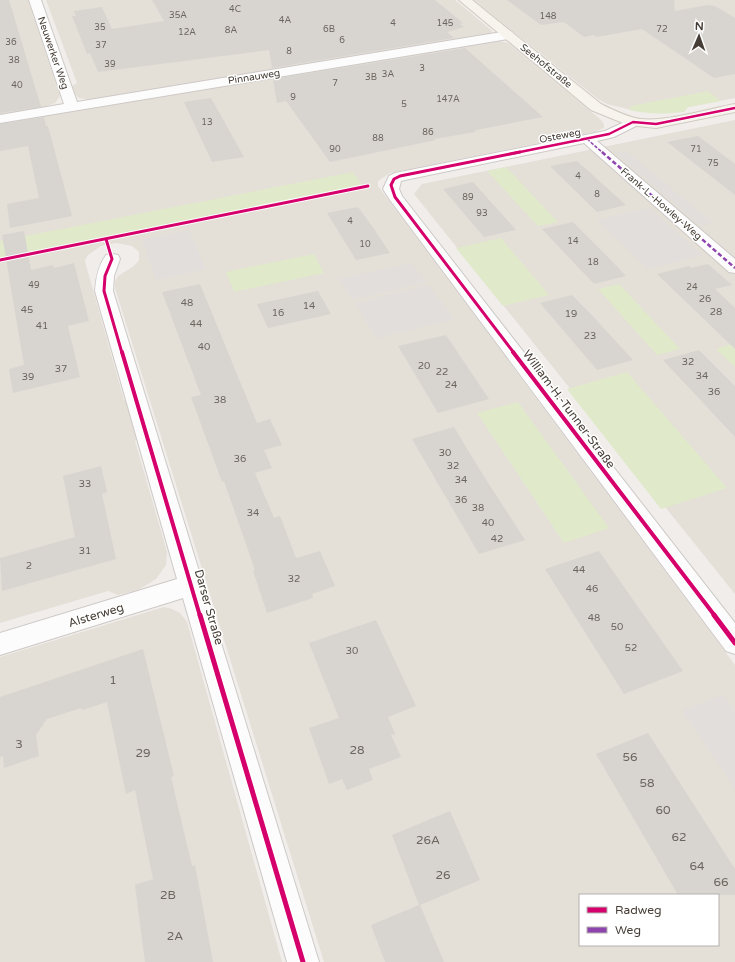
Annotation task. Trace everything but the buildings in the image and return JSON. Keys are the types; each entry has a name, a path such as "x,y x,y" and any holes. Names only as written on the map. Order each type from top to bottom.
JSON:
{"street":[{"name":"Neuwerker Weg","path":"35,0 72,107"},
{"name":"Seehofstraße","path":"465,0 596,107 634,122"},
{"name":"Pinnauweg","path":"0,119 508,35"},
{"path":"634,122 656,124 735,108"},
{"name":"Osteweg","path":"391,186 394,179 400,176 609,134 634,122"},
{"name":"Frank-L.-Howley-Weg","path":"587,139 735,268"},
{"name":"William-H.-Tunner-Straße","path":"391,186 395,197 735,643"},
{"name":"Darser Straße","path":"112,259 105,276 104,291 302,962"},
{"name":"Alsterweg","path":"0,644 192,585"}],"shaded area":[{"path":"0,0 28,0 60,96 55,103 41,108 0,115"},
{"path":"46,0 455,0 492,32 490,34 91,100 79,98 75,94 72,86 77,83"},
{"path":"474,0 735,0 735,98 688,107 684,112 664,113 636,111 607,104 598,99"},
{"path":"492,41 508,43 600,119 604,124 604,128 594,132 390,173 378,181 378,186 735,665 735,962 324,962 115,288 115,282 118,276 134,266 139,260 139,252 132,246 116,243 101,246 88,255 85,260 124,400 126,401 137,439 135,441 167,552 166,565 156,579 138,590 118,595 108,591 0,623 0,122"},
{"path":"735,120 735,594 414,194 422,184"},
{"path":"626,151 713,223 701,226 615,153"},
{"path":"649,208 703,255 648,269 597,220"},
{"path":"189,230 206,269 156,280 142,240"},
{"path":"411,263 426,282 352,300 339,279"},
{"path":"429,285 454,319 376,338 355,303"},
{"path":"164,607 180,613 187,622 282,962 0,962 0,657"},
{"path":"723,695 735,711 735,788 682,711"}],"green space":[{"path":"708,91 721,101 688,107 685,111 671,113 650,113 629,110 631,106"},
{"path":"506,167 558,222 538,226 487,171"},
{"path":"353,172 362,185 0,258 0,241"},
{"path":"501,238 549,295 503,306 456,248"},
{"path":"314,254 324,273 234,292 226,272"},
{"path":"619,284 680,349 657,355 598,289"},
{"path":"735,343 735,367 716,349"},
{"path":"627,372 727,488 661,509 567,389"},
{"path":"518,402 609,528 564,543 477,413"}],"marked path":[{"path":"587,139 735,268"}],"cycle path":[{"path":"735,108 656,124 633,122 609,134 400,176 394,179 391,185 395,197 735,643"},
{"path":"0,260 368,186"},
{"path":"106,239 112,259 105,276 104,291 303,962"}]}
